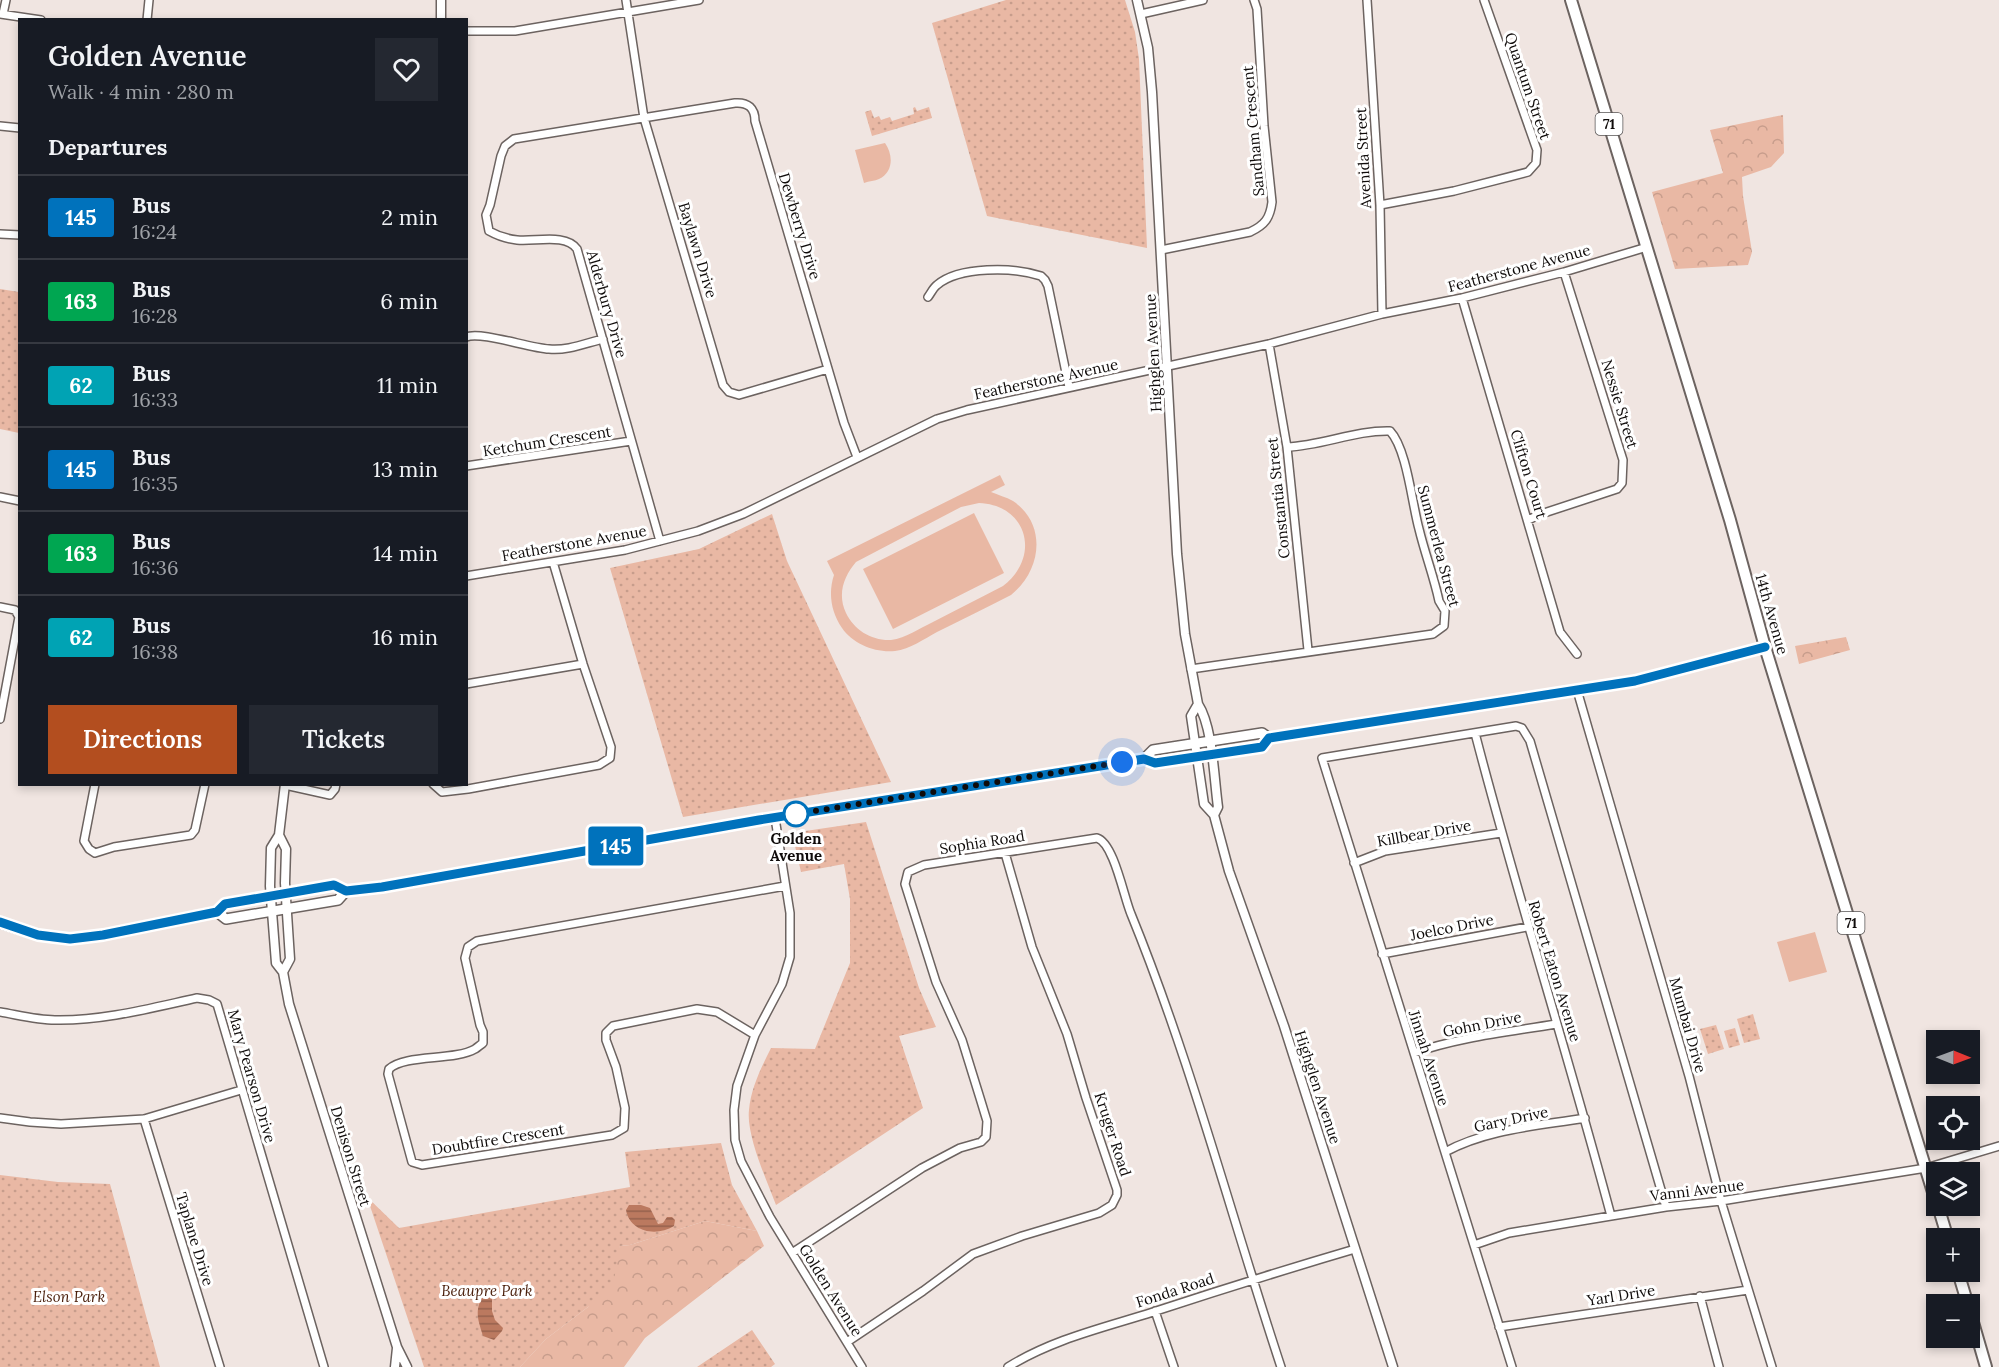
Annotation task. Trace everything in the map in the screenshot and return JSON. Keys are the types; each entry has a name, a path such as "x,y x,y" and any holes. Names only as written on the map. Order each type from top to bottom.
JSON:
{"main road":[{"name":"14th Avenue","path":"1571,0 1730,520 1765,647 1926,1168"},
{"path":"0,922 38,935 70,939 103,935 217,912 225,904 334,885 346,891 775,818 1144,759 1155,763 1262,747 1269,738 1635,681 1765,647"},
{"path":"1144,759 1153,750 1194,743 1262,733 1269,738"},
{"path":"217,912 226,919 272,912 338,900 346,891"},
{"path":"1980,1346 1986,1367"}],"street":[{"path":"6,0 1,14 28,18"},
{"path":"147,18 149,0"},
{"path":"441,0 441,18"},
{"name":"Baylawn Drive","path":"627,0 644,118 723,385 729,392 739,395 828,369"},
{"path":"468,31 515,31 699,0"},
{"name":"Highglen Avenue","path":"1137,0 1142,14 1152,92 1177,554 1185,634 1198,704 1204,713 1211,754 1218,807 1214,815"},
{"path":"1142,14 1203,0"},
{"name":"Sandham Crescent","path":"1161,250 1250,232 1263,225 1271,213 1257,9 1254,0"},
{"name":"Avenida Street","path":"1367,0 1380,205 1382,314"},
{"name":"Quantum Street","path":"1380,205 1454,191 1528,172 1536,163 1537,150 1484,0"},
{"name":"Dewberry Drive","path":"644,118 735,103 744,102 750,106 755,114 754,121 856,457"},
{"name":"Alderbury Drive","path":"644,118 514,139 509,142 501,156 486,215 489,231 500,237 518,240 562,239 573,243 577,249 660,541"},
{"path":"0,126 18,128"},
{"path":"0,234 18,235"},
{"name":"Featherstone Avenue","path":"468,576 625,550 692,533 743,514 937,419 1069,387 1269,344 1382,314 1462,298 1564,272 1647,247"},
{"path":"928,297 937,285 975,270 1007,270 1041,276 1048,286 1069,387"},
{"name":"Nessie Street","path":"1528,520 1617,489 1622,483 1624,473 1617,439 1564,272"},
{"name":"Clifton Court","path":"1462,298 1560,632 1577,654"},
{"path":"468,337 472,335 549,349 564,349 603,339"},
{"name":"Constantia Street","path":"1269,344 1287,447 1308,650"},
{"name":"Summerlea Street","path":"1191,669 1433,633 1444,626 1445,611 1438,602 1402,454 1390,431 1365,432 1328,441 1287,447"},
{"name":"Ketchum Crescent","path":"468,466 631,441"},
{"path":"0,497 18,501"},
{"path":"435,786 442,792 451,791 607,762 611,747 583,664 553,562"},
{"path":"0,607 15,610 18,614"},
{"path":"0,719 18,627"},
{"path":"468,684 583,664"},
{"name":"Mumbai Drive","path":"1577,690 1689,1076 1721,1201 1772,1367"},
{"name":"Highglen Avenue","path":"1198,704 1191,716 1204,804 1214,815 1229,871 1284,1026 1393,1367"},
{"path":"1475,733 1516,726 1522,728 1530,741 1666,1207"},
{"name":"Jinnah Avenue","path":"1475,733 1322,758 1512,1367"},
{"name":"Robert Eaton Avenue","path":"1475,733 1527,927 1585,1118 1611,1216"},
{"path":"95,786 84,841 95,853 114,847 191,835 195,830 205,786"},
{"name":"Denison Street","path":"285,786 279,835 270,848 270,896 276,963 283,972 289,1004 397,1347 407,1367"},
{"path":"290,786 330,795 335,786"},
{"name":"Golden Avenue","path":"775,818 790,913 790,957 782,984 755,1035 737,1086 734,1110 735,1140 749,1178 862,1367"},
{"name":"Killbear Drive","path":"1354,863 1385,851 1501,833"},
{"name":"Denison Street","path":"279,835 286,849 285,893 290,959 283,972"},
{"name":"Sophia Road","path":"792,1252 922,1168 960,1148 981,1142 986,1137 987,1121 981,1098 962,1040 936,982 905,884 911,869 1091,838 1102,839 1107,844 1128,907 1158,979 1281,1367"},
{"name":"Kruger Road","path":"847,1342 973,1254 1022,1236 1099,1213 1112,1205 1117,1195 1118,1190 1086,1098 1067,1034 1032,947 1005,853"},
{"name":"Doubtfire Crescent","path":"755,1035 717,1012 697,1009 613,1026 606,1033 606,1040 613,1055 626,1117 624,1128 612,1135 422,1165 412,1162 388,1074 389,1069 399,1062 460,1053 475,1049 483,1043 483,1032 465,958 468,947 477,941 785,886"},
{"name":"Joelco Drive","path":"1382,954 1527,927"},
{"name":"Mary Pearson Drive","path":"0,1012 54,1020 86,1019 198,998 217,1004 324,1367"},
{"name":"Gohn Drive","path":"1414,1053 1475,1038 1557,1024"},
{"path":"0,1118 61,1124 144,1119 241,1090"},
{"name":"Gary Drive","path":"1445,1152 1456,1145 1497,1133 1585,1118"},
{"name":"Taplane Drive","path":"144,1119 220,1367"},
{"name":"Vanni Avenue","path":"1946,1162 1999,1146"},
{"name":"Vanni Avenue","path":"1474,1245 1509,1233 1926,1168"},
{"name":"Fonda Road","path":"1008,1367 1033,1351 1059,1341 1355,1249"},
{"name":"Yarl Drive","path":"1499,1327 1748,1290"},
{"path":"1700,1296 1719,1367"},
{"path":"1155,1311 1174,1367"},
{"name":"Denison Street","path":"395,1367 397,1347"}],"green space":[{"path":"1006,0 1125,0 1135,32 1139,59 1147,248 987,216 932,23"},
{"path":"915,107 917,111 929,107 932,118 872,136 865,112 871,110 874,118 879,116 881,120 890,117 892,121 914,114 913,108"},
{"path":"1783,115 1784,153 1771,167 1742,177 1752,252 1748,265 1675,269 1652,192 1723,173 1710,130"},
{"path":"885,143 890,152 890,167 884,176 864,183 855,150"},
{"path":"0,289 18,292 18,433 0,429"},
{"path":"1000,475 1005,485 991,492 1013,501 1024,511 1032,522 1036,535 1034,561 1029,574 1011,595 911,646 895,651 872,649 858,643 842,628 833,609 831,589 834,575 827,561","holes":["979,503 996,506 1009,513 1018,522 1024,534 1025,548 1022,561 1015,574 1003,586 897,639 877,639 864,633 849,619 843,606 842,592 845,579 856,562 961,507"]},
{"path":"974,513 1004,573 893,629 863,569"},
{"path":"772,514 787,561 891,782 683,817 610,568 699,549"},
{"path":"1846,637 1850,650 1799,664 1795,646"},
{"path":"866,822 919,988 936,1027 899,1036 923,1108 776,1205 758,1158 751,1132 749,1110 754,1086 771,1048 815,1049 850,963 850,899 844,864 801,872 792,833"},
{"path":"1815,932 1827,972 1789,982 1777,942"},
{"path":"1753,1014 1760,1039 1744,1043 1737,1019"},
{"path":"1716,1025 1724,1049 1708,1054 1700,1029"},
{"path":"1735,1028 1740,1045 1729,1048 1724,1031"},
{"name":"Beaupre Park","path":"721,1143 732,1185 757,1231 705,1221 630,1245 620,1246 614,1280 588,1307 546,1339 520,1367 424,1367 367,1197 399,1228 630,1187 625,1152"},
{"name":"Elson Park","path":"0,1175 58,1182 110,1184 160,1367 0,1367"},
{"path":"705,1221 757,1231 764,1246 645,1338 624,1367 520,1367 546,1339 588,1307 620,1246 630,1245"},
{"path":"752,1330 775,1364 771,1367 697,1367"}],"shaded area":[{"path":"629,1205 650,1208 658,1224 663,1223 667,1217 672,1217 675,1220 674,1226 652,1232 638,1228 628,1217 626,1210"},
{"path":"486,1289 492,1292 492,1311 495,1320 503,1328 494,1340 483,1336 478,1317 478,1307"}],"bus line":[{"name":"145","path":"0,922 38,935 70,939 103,935 217,912 225,904 334,885 346,891 382,887 759,820 1144,759 1155,763 1262,747 1269,738 1635,681 1765,647"}],"place":[{"name":"Golden Avenue","path":"796,814"}],"route":[{"path":"796,814 790,815 1122,762"}]}
